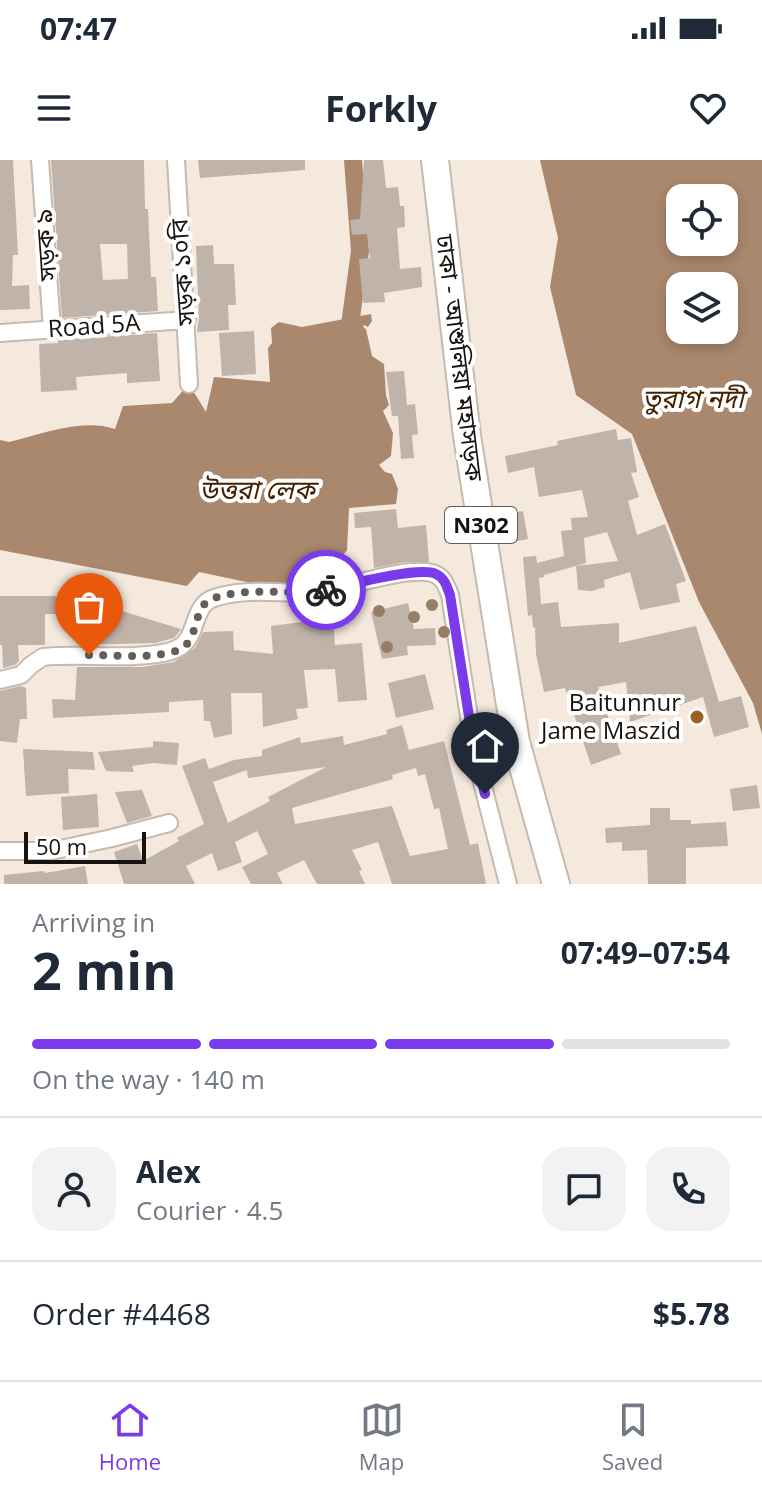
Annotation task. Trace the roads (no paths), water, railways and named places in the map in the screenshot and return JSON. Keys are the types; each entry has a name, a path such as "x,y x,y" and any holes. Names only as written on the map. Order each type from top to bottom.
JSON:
{"highway":[{"name":"ঢাকা - আশুলিয়া মহাসড়ক","path":"435,160 467,436 516,742 556,884"}],"street":[{"name":"সড়ক ৯","path":"40,160 52,329"},
{"name":"সড়ক ১০বি","path":"176,160 189,384"},
{"name":"Road 5A","path":"0,333 187,320"},
{"path":"0,680 21,675 43,657 139,654 183,648 203,605 212,598 235,594 322,591 419,572 436,574 445,582 450,595 475,755 508,884"},
{"path":"0,851 51,851 169,823"}],"water":[{"name":"তুরাগ নদী","path":"540,160 762,160 762,734 753,703 699,602 632,434 576,395 550,287 558,238"},
{"name":"উত্তরা লেক","path":"371,314 372,321 368,327 363,327 372,356 384,364 389,405 383,411 393,433 391,456 379,465 392,474 398,489 396,504 349,508 347,550 326,578 305,589 261,585 199,572 187,586 0,550 0,440 9,442 75,426 115,429 123,406 172,403 189,384 206,412 214,377 270,382 268,348 272,343 271,328 279,322 302,327"}],"waterway":[{"path":"348,340 360,251 353,160"}],"place":[{"name":"Baitunnur Jame Maszid","path":"697,717"}]}
